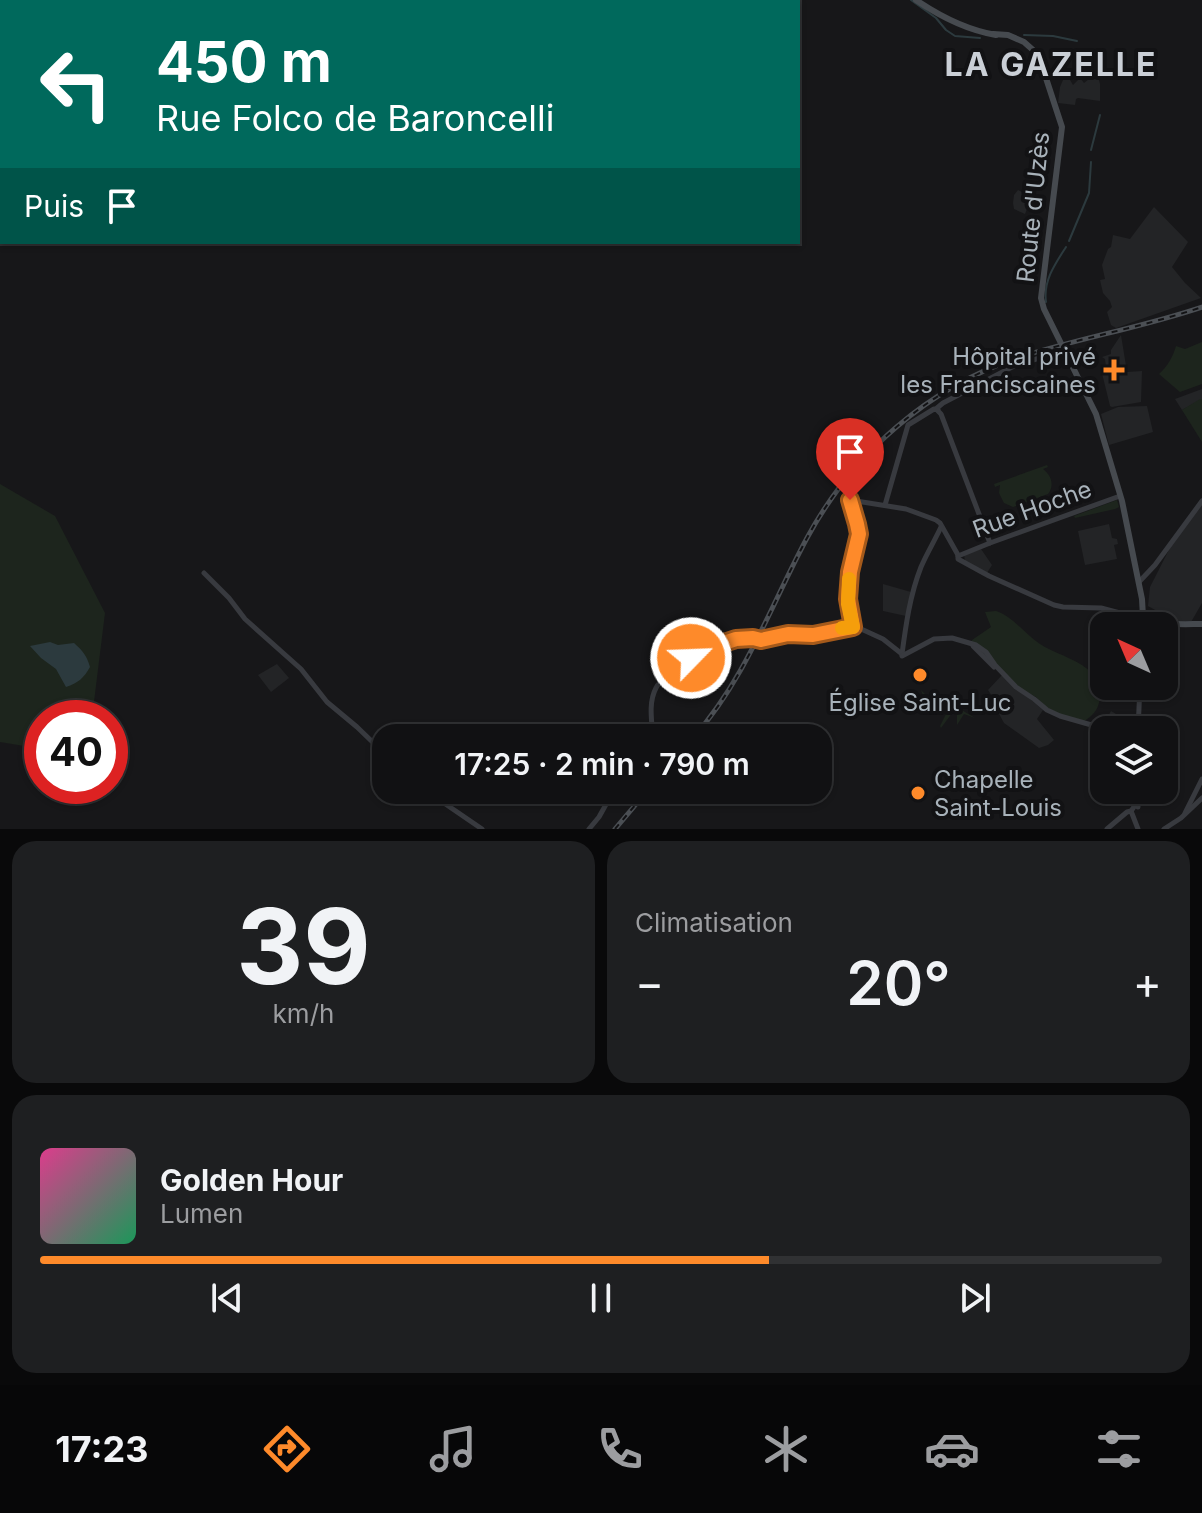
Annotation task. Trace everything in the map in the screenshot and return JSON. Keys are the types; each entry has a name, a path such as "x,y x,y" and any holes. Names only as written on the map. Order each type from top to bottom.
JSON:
{"main road":[{"name":"Route d'Uzès","path":"916,0 960,25 1008,35 1024,42 1038,57 1062,127 1041,298 1096,414 1120,496 1146,612"},
{"path":"1178,621 1202,624"}],"street":[{"path":"885,505 908,425 1008,369 1064,347"},
{"path":"936,410 941,414 990,543"},
{"name":"Rue Hoche","path":"958,557 1120,496"},
{"path":"852,624 848,599 850,572 859,534 850,500 911,510 936,520 958,557 992,578 1063,607 1101,608 1116,612"},
{"path":"1139,582 1202,501"},
{"path":"902,655 908,609 924,560 942,526"},
{"path":"204,573 245,619 301,669 327,702 372,741"},
{"path":"653,724 653,696 658,684 691,658 721,643 788,634 813,635 852,624 883,639 902,655"},
{"path":"902,655 921,644 946,637 972,645 1016,687 1051,712 1090,724"},
{"path":"1185,814 1202,779"},
{"path":"1164,829 1202,798"},
{"path":"445,804 482,829"},
{"path":"589,829 606,804"},
{"path":"1107,829 1139,804"},
{"path":"1131,811 1138,828"}],"shaded area":[{"path":"1066,73 1073,85 1080,78 1084,83 1097,73 1100,101 1078,98 1075,105 1058,103"},
{"path":"1018,190 1032,197 1025,214 1014,209 1014,195"},
{"path":"1154,207 1188,242 1172,267 1201,298 1116,328 1111,325 1107,312 1112,307 1103,293 1100,280 1105,279 1102,265 1113,235 1130,239"},
{"name":"Hôpital privé les Franciscaines","path":"1121,335 1127,372 1142,371 1141,402 1112,407 1101,369 1106,367 1102,357 1111,354"},
{"path":"1202,342 1202,384 1180,392 1159,374 1176,346 1185,349"},
{"path":"1202,389 1202,399 1182,410 1175,399"},
{"path":"1202,399 1202,442 1182,410"},
{"path":"1147,406 1153,432 1109,445 1101,414 1118,407"},
{"path":"1047,465 1043,469 1051,480 1048,494 1013,507 1004,503 999,493 1000,485 995,487 994,484"},
{"path":"0,484 55,516 105,613 94,700 24,700 24,746 0,742"},
{"path":"1117,500 1119,507 1115,509 1074,516"},
{"path":"1202,504 1202,603 1191,622 1178,621 1178,612 1157,612 1148,606 1150,587 1173,542"},
{"path":"1109,524 1112,538 1117,539 1118,544 1114,545 1117,559 1085,565 1078,531"},
{"path":"981,549 992,565 987,573 965,561 964,555"},
{"path":"883,584 911,592 906,616 883,611"},
{"path":"996,611 1007,616 1040,644 1088,670 1090,700 1100,700 1092,715 1083,722 1047,708 1036,697 1019,688 971,642 991,627 985,612"},
{"path":"50,642 58,645 74,643 82,651 90,667 80,680 66,687 56,669 30,646"},
{"path":"277,664 289,678 271,692 258,675"},
{"path":"1002,675 1043,710 1037,719 1054,740 1048,745 1039,748 1004,723 997,710 998,705 988,690"},
{"path":"921,690 930,699 934,700 929,694 936,697 935,701 960,709 975,718 964,714 957,725 957,715 952,713 941,728 948,710 928,701"}],"waterway":[{"path":"911,0 955,36 980,38"},
{"path":"1024,35 1077,41"},
{"path":"1091,150 1100,115"},
{"path":"1069,241 1089,193 1091,162"},
{"path":"1046,302 1048,280 1066,247"}],"railway":[{"path":"705,724 743,667 807,538 826,507 847,478 897,427 955,386 1020,357 1202,307"},
{"path":"615,829 636,804"}],"slow traffic":[{"path":"842,628 853,627 848,604 849,579"}],"place":[{"name":"Hôpital privé les Franciscaines","path":"1114,370"},
{"name":"Église Saint-Luc","path":"920,675"},
{"name":"Chapelle Saint-Louis","path":"918,793"}],"district":[{"name":"LA GAZELLE","path":"1051,64"}],"route":[{"path":"691,658 736,639 813,635 853,627 848,599 850,572 859,534 850,500"}]}
